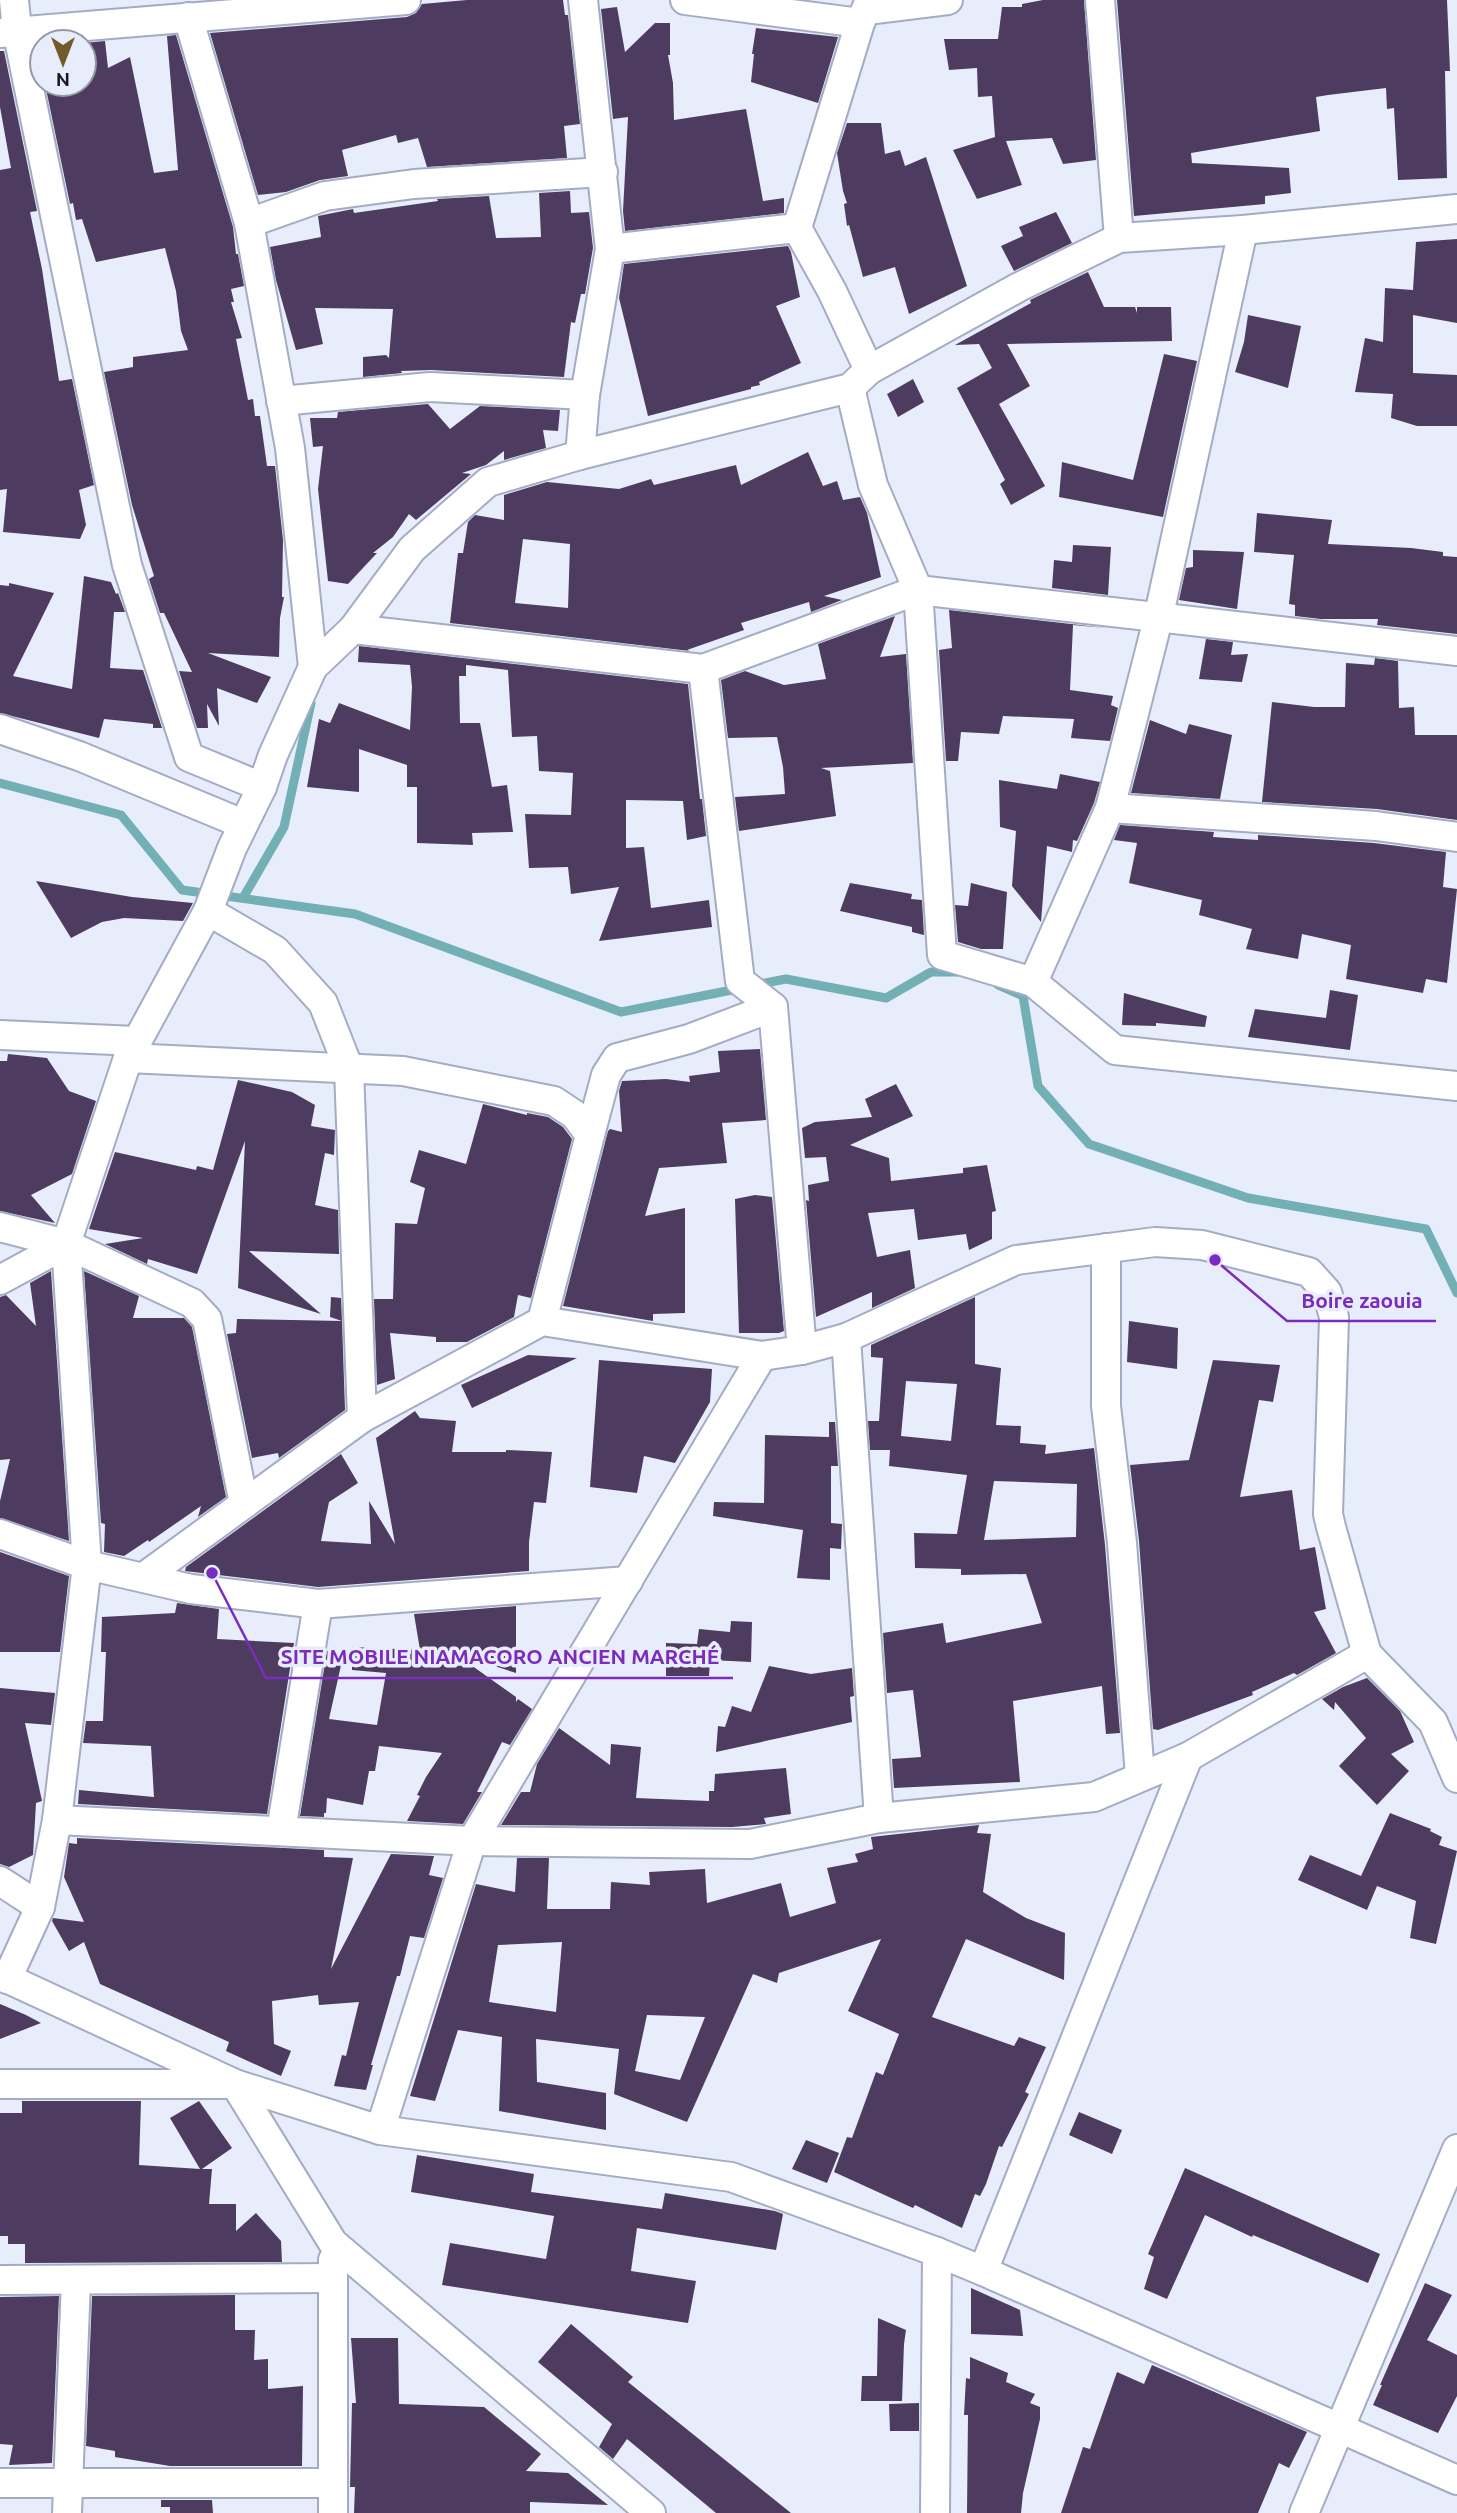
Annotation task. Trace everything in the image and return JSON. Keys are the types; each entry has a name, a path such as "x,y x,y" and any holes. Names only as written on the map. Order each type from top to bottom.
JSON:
{"street":[{"path":"14,0 9,32 127,565 189,757 262,787"},
{"path":"9,32 406,0"},
{"path":"580,455 585,394 610,249 583,0"},
{"path":"685,0 865,11 948,0"},
{"path":"1100,0 1119,238"},
{"path":"865,11 797,228 832,291 860,379 873,485 918,590 942,955 1033,982 1115,1050 1457,1086"},
{"path":"188,17 248,223 290,447 313,667"},
{"path":"248,223 326,196 414,184 603,172"},
{"path":"1457,209 1243,230 1119,238 1019,287 860,379 488,482 412,549 353,629 313,667 208,911 132,1050 66,1244 87,1565 57,1820 40,1907 3,1977 235,2084 380,2130 731,2177 983,2271 1457,2480"},
{"path":"610,249 797,228"},
{"path":"1033,982 1110,808 1158,619 1243,230"},
{"path":"281,401 430,387 585,394"},
{"path":"353,629 703,669 918,590 1457,652"},
{"path":"703,669 740,981 774,1007 802,1350"},
{"path":"0,729 79,757 238,836"},
{"path":"1110,808 1376,826 1457,837"},
{"path":"208,911 275,950 323,1003 349,1069 362,1418"},
{"path":"542,1321 606,1075 617,1058 689,1039 774,1007"},
{"path":"0,1035 132,1050 349,1069 403,1071 554,1101 575,1115 590,1135"},
{"path":"0,1227 66,1244 192,1303 207,1318 244,1504"},
{"path":"144,1577 362,1418 542,1321 762,1356 802,1350 846,1338 1016,1260 1155,1242 1202,1245 1310,1272 1327,1292 1334,1317 1328,1514 1367,1654 1433,1722 1457,1778"},
{"path":"0,1280 66,1244"},
{"path":"1106,1248 1106,1406 1122,1543 1140,1776"},
{"path":"846,1338 879,1818"},
{"path":"380,2130 472,1841 762,1356"},
{"path":"0,1534 87,1565 191,1588 318,1604 628,1581"},
{"path":"281,1831 318,1604"},
{"path":"57,1820 472,1841 750,1844 879,1818 1094,1797 1188,1757 1367,1654"},
{"path":"983,2271 1188,1757"},
{"path":"0,1881 40,1907"},
{"path":"0,2084 235,2084"},
{"path":"235,2084 333,2243 651,2513"},
{"path":"1304,2513 1457,2149"},
{"path":"333,2243 333,2513"},
{"path":"936,2513 937,2252"},
{"path":"0,2280 333,2278"},
{"path":"68,2513 76,2280"},
{"path":"0,2483 333,2483"}],"building":[{"path":"467,0 563,0 565,15 568,15 580,124 564,126 567,158 427,167 418,138 398,143 396,135 342,150 348,176 320,180 286,192 258,195 210,33 407,17 416,13 422,4"},
{"path":"1043,0 1084,0 1096,160 1063,164 1052,138 1006,141 1022,185 977,199 953,150 995,137 992,96 978,97 977,68 949,70 944,39 998,39 1002,7 1022,7 1022,4"},
{"path":"1117,0 1447,0 1450,71 1445,71 1447,178 1398,180 1394,108 1387,109 1386,88 1328,95 1316,97 1320,131 1191,153 1192,163 1289,168 1291,193 1265,196 1265,204 1134,216"},
{"path":"617,7 625,52 655,23 670,23 668,55 673,83 674,120 746,109 763,201 784,198 784,213 625,231 623,211 628,117 613,119 601,9"},
{"path":"756,28 838,37 818,103 751,82"},
{"path":"176,35 233,227 244,286 231,289 234,302 231,302 242,338 236,339 248,400 253,399 255,416 260,416 267,466 275,466 283,540 284,597 280,618 279,657 208,653 271,677 257,703 217,688 219,726 207,704 208,728 197,728 179,671 192,672 164,613 160,613 149,579 154,576 132,505 104,372 133,367 133,357 188,350 181,331 176,291 165,248 96,262 82,219 76,220 73,203 70,204 48,98 98,98 98,42 105,41 108,68 130,57 154,173 178,170 167,36"},
{"path":"0,51 4,51 37,211 30,212 42,269 59,381 72,379 94,485 79,490 86,525 80,539 3,532 7,489 0,490 0,170 11,168 0,107"},
{"path":"847,123 881,123 885,154 900,150 905,166 926,157 967,286 909,314 895,267 863,277 849,225 847,226 844,204 847,203 837,153"},
{"path":"570,191 571,213 589,212 593,248 585,294 581,294 575,323 571,322 564,377 431,370 363,377 363,357 386,355 389,358 393,309 315,308 323,344 296,350 276,280 270,247 321,237 318,216 353,209 354,213 438,201 437,199 489,196 496,238 541,237 539,193"},
{"path":"1056,212 1072,243 1014,271 1001,246 1023,236 1019,227"},
{"path":"1457,239 1457,323 1413,315 1413,373 1457,375 1457,426 1417,426 1391,418 1393,394 1355,392 1365,338 1383,342 1385,288 1413,290 1416,242"},
{"path":"788,246 800,297 776,306 801,363 759,382 760,385 751,389 648,416 619,298 624,264"},
{"path":"1088,272 1104,307 1135,307 1137,313 1137,307 1171,307 1172,341 1007,344 1030,386 999,404 1045,486 1011,505 1000,484 1005,480 957,388 992,368 979,344 955,345 1031,303 1030,300"},
{"path":"1248,315 1301,326 1288,388 1235,372 1244,342"},
{"path":"1164,354 1197,361 1163,517 1059,497 1062,462 1133,480"},
{"path":"913,379 924,402 898,417 887,394"},
{"path":"428,404 450,429 480,406 560,410 558,431 543,430 546,448 504,460 504,451 486,465 462,473 471,474 416,520 409,514 393,537 373,553 377,553 348,584 328,581 318,489 323,446 313,447 310,418 337,418 338,412"},
{"path":"808,452 823,486 837,481 843,500 860,497 867,513 881,577 824,596 842,600 811,612 809,602 741,623 744,630 687,650 690,651 450,623 458,553 463,553 468,522 475,515 504,520 504,495 547,482 619,489 651,479 654,485 736,465 741,485","holes":["523,539 570,544 568,608 515,603"]},
{"path":"1257,513 1332,520 1328,544 1411,548 1443,552 1443,556 1457,557 1457,634 1377,625 1378,619 1295,616 1295,605 1289,604 1294,555 1254,552"},
{"path":"1073,545 1111,547 1108,595 1052,588 1054,560 1072,562"},
{"path":"1193,550 1244,552 1237,609 1179,600 1186,568 1193,567"},
{"path":"84,576 111,582 116,594 118,593 125,612 114,612 110,668 143,670 162,728 153,728 153,724 104,719 99,738 0,713 0,585 9,586 9,583 54,593 13,676 72,689"},
{"path":"949,610 1106,628 1073,625 1070,690 1113,696 1111,705 1118,708 1110,741 1071,738 1074,719 1003,716 999,734 961,732 958,761 946,761 939,650 952,648"},
{"path":"895,616 880,657 906,654 913,763 821,768 830,771 836,816 739,831 735,797 785,794 783,767 777,737 728,738 721,680 745,671 784,685 826,679 818,644"},
{"path":"1206,639 1233,642 1231,655 1248,654 1242,682 1199,679"},
{"path":"359,646 688,684 706,836 687,840 683,801 626,800 626,848 644,847 651,908 709,900 712,927 599,941 619,887 571,894 568,867 529,868 525,814 571,815 573,773 539,771 537,736 512,737 508,670 466,665 466,676 459,676 460,723 480,723 492,787 507,785 513,832 472,833 473,845 417,843 417,787 407,787 407,765 359,749 359,792 307,787 319,719 330,723 339,703 410,730 410,665 358,662"},
{"path":"1375,658 1398,661 1399,708 1414,707 1415,735 1457,735 1457,820 1377,809 1262,802 1272,702 1314,707 1345,707 1346,663 1374,665"},
{"path":"1150,720 1186,734 1189,724 1232,735 1220,799 1131,793"},
{"path":"1060,774 1100,782 1077,841 1073,840 1072,852 1047,846 1041,922 1012,886 1016,831 1000,827 999,780 1057,789"},
{"path":"1120,825 1214,832 1213,837 1258,840 1258,835 1374,843 1446,852 1443,887 1457,889 1447,983 1426,979 1423,993 1346,979 1351,945 1302,934 1298,959 1246,949 1252,929 1199,915 1202,900 1129,883 1137,843 1114,840"},
{"path":"36,881 132,897 193,903 183,921 124,918 102,922 71,938"},
{"path":"850,883 912,894 911,899 922,900 924,935 912,932 912,927 840,911"},
{"path":"971,883 1007,892 1003,949 981,949 958,942 955,905 968,906"},
{"path":"1330,990 1358,995 1350,1050 1248,1037 1255,1009 1326,1018"},
{"path":"1124,993 1207,1016 1205,1027 1156,1023 1156,1026 1122,1025"},
{"path":"760,1049 766,1120 722,1123 727,1163 659,1168 645,1216 685,1208 685,1313 653,1314 653,1321 563,1306 608,1131 610,1129 622,1132 619,1091 622,1081 666,1079 690,1082 689,1076 720,1072 718,1051"},
{"path":"8,1054 47,1058 69,1091 96,1101 72,1174 31,1195 55,1223 0,1211 0,1061 7,1061"},
{"path":"238,1080 292,1092 315,1105 311,1126 335,1130 334,1155 325,1153 315,1205 338,1210 339,1254 249,1251 321,1314 238,1288 245,1141 197,1274 148,1259 147,1264 105,1244 143,1238 89,1229 115,1152 196,1170 197,1166 213,1170"},
{"path":"896,1084 913,1116 850,1145 889,1158 891,1181 963,1173 963,1168 987,1165 996,1211 992,1212 992,1239 969,1250 966,1234 918,1240 914,1209 868,1213 877,1257 910,1250 915,1288 872,1308 872,1292 816,1317 806,1200 809,1201 808,1185 829,1181 826,1157 805,1158 802,1128 815,1122 872,1117 865,1099"},
{"path":"483,1104 527,1115 548,1117 563,1127 572,1139 531,1298 518,1295 514,1317 467,1342 436,1342 436,1337 390,1333 395,1379 377,1385 374,1299 393,1299 395,1223 417,1224 425,1188 410,1182 419,1150 466,1164"},
{"path":"755,1195 772,1197 784,1331 779,1333 739,1333 735,1199"},
{"path":"51,1271 69,1541 0,1518 0,1501 10,1459 0,1460 0,1297 6,1295 36,1326 30,1283"},
{"path":"84,1271 139,1296 133,1318 184,1318 192,1327 226,1497 198,1517 201,1506 124,1556 104,1552 105,1524 101,1523"},
{"path":"331,1297 341,1298 342,1321 330,1317"},
{"path":"975,1297 975,1364 1001,1368 996,1425 1021,1426 1020,1443 1046,1445 1045,1454 1094,1448 1105,1545 1120,1733 1106,1734 1102,1686 1013,1701 1020,1782 894,1788 892,1759 921,1757 913,1690 887,1693 883,1633 943,1623 946,1643 1042,1623 1026,1574 961,1575 961,1569 915,1568 914,1533 957,1534 967,1475 889,1466 890,1450 870,1450 868,1421 879,1421 883,1358 871,1357 871,1345","holes":["906,1381 957,1384 951,1441 901,1436","994,1481 1077,1484 1076,1537 984,1540"]},
{"path":"237,1319 342,1321 345,1410 279,1458 278,1453 252,1458 227,1334 236,1333"},
{"path":"1129,1321 1178,1328 1177,1369 1127,1362"},
{"path":"528,1355 577,1358 472,1408 461,1385"},
{"path":"599,1360 712,1369 710,1402 675,1463 644,1456 637,1493 590,1487"},
{"path":"1213,1360 1280,1365 1273,1402 1259,1400 1240,1497 1292,1490 1300,1550 1315,1547 1326,1609 1314,1612 1336,1653 1297,1675 1294,1673 1252,1692 1253,1695 1158,1730 1153,1729 1139,1541 1130,1465 1189,1460"},
{"path":"415,1411 420,1418 456,1421 452,1452 552,1452 546,1503 534,1502 529,1571 318,1587 185,1571 186,1567 341,1454 358,1483 329,1502 321,1541 371,1544 369,1501 395,1544 376,1438"},
{"path":"829,1422 835,1422 838,1466 831,1466 831,1523 842,1524 841,1549 830,1548 830,1580 797,1578 803,1530 713,1516 714,1502 764,1503 765,1435 829,1437"},
{"path":"0,1552 69,1576 60,1652 0,1652"},
{"path":"177,1603 219,1609 217,1639 294,1643 267,1814 78,1804 79,1790 154,1797 151,1746 83,1743 86,1721 103,1721 106,1652 101,1652 102,1617 175,1613"},
{"path":"516,1606 516,1673 454,1653 516,1697 516,1702 518,1699 532,1709 510,1745 502,1742 477,1792 482,1792 463,1824 407,1821 426,1777 442,1753 379,1746 375,1771 369,1771 363,1805 327,1798 324,1817 300,1816 327,1651 344,1652 329,1719 377,1725 386,1673 352,1670 352,1647 420,1650 414,1614"},
{"path":"731,1621 752,1622 751,1662 710,1660 709,1676 666,1676 666,1643 697,1644 699,1629 730,1632"},
{"path":"769,1666 811,1674 852,1668 852,1722 716,1752 718,1726 725,1727 732,1706 751,1712"},
{"path":"1367,1678 1400,1711 1414,1742 1391,1754 1409,1771 1377,1805 1339,1766 1366,1738 1335,1702 1334,1710 1322,1699"},
{"path":"0,1688 55,1693 51,1725 25,1723 42,1801 36,1803 33,1855 9,1867 0,1864"},
{"path":"559,1728 610,1765 611,1744 641,1747 636,1798 709,1801 709,1791 714,1791 715,1774 786,1768 791,1814 764,1818 766,1824 732,1827 501,1825 521,1792 530,1792 537,1764"},
{"path":"1390,1813 1431,1829 1430,1831 1442,1837 1439,1845 1457,1851 1436,1944 1410,1938 1416,1901 1377,1886 1367,1910 1298,1880 1310,1855 1361,1876"},
{"path":"979,1825 977,1833 991,1834 983,1892 1026,1918 1065,1933 1064,1980 966,1939 932,2017 1014,2046 1019,2037 1046,2047 1025,2092 1029,2094 1002,2147 999,2146 980,2196 975,2194 962,2228 915,2205 913,2208 834,2172 847,2137 852,2138 876,2072 883,2075 899,2034 848,2011 881,1939 779,1973 777,1983 753,1974 687,2122 614,2094 619,2049 536,2039 537,2082 606,2093 606,2130 499,2111 502,2037 458,2030 435,2101 410,2096 476,1884 515,1892 517,1858 549,1858 547,1909 610,1909 611,1882 650,1885 649,1872 705,1869 707,1903 781,1883 790,1917 836,1903 827,1868 858,1862 855,1854 873,1849 871,1837","holes":["562,1942 556,2012 489,2002 498,1945","647,2015 705,2017 680,2080 635,2071"]},
{"path":"77,1838 324,1850 324,1857 353,1858 331,1969 391,1854 434,1856 429,1875 443,1878 424,1938 410,1936 366,2090 334,2086 342,2055 346,2056 359,2002 319,2005 318,1995 272,2001 274,2044 291,2051 281,2076 226,2051 229,2042 100,1984 84,1942 69,1951 52,1921 53,1918 84,1922 64,1877 69,1843 77,1844"},
{"path":"0,2004 26,2015 41,2023 0,2039"},
{"path":"22,2101 141,2101 139,2165 200,2169 170,2118 199,2101 232,2148 202,2169 212,2169 209,2204 236,2204 236,2231 256,2213 281,2241 282,2262 25,2263 25,2244 8,2244 8,2236 0,2236 0,2113 22,2113"},
{"path":"1079,2112 1122,2130 1112,2154 1069,2135"},
{"path":"806,2140 839,2153 827,2183 792,2169"},
{"path":"417,2155 534,2174 531,2192 662,2209 665,2193 775,2211 783,2214 776,2250 637,2228 631,2271 696,2281 688,2323 442,2285 450,2243 546,2259 554,2216 411,2192"},
{"path":"1185,2168 1380,2254 1368,2283 1253,2235 1252,2237 1205,2215 1167,2299 1144,2289 1154,2257 1148,2254"},
{"path":"1425,2283 1452,2295 1427,2340 1457,2355 1457,2396 1438,2433 1373,2405"},
{"path":"971,2288 1020,2310 1023,2336 971,2334"},
{"path":"235,2295 235,2330 255,2330 254,2360 268,2359 268,2389 303,2386 302,2466 170,2466 115,2457 115,2451 86,2446 92,2296"},
{"path":"59,2296 52,2463 9,2465 13,2445 0,2444 0,2297"},
{"path":"878,2318 906,2330 902,2401 861,2401 862,2376 877,2376"},
{"path":"571,2324 633,2377 628,2382 791,2513 716,2513 627,2439 613,2459 599,2447 612,2424 538,2362"},
{"path":"351,2338 398,2338 399,2404 484,2407 541,2454 526,2471 568,2473 608,2505 530,2502 530,2513 354,2513 355,2487 350,2487 352,2403 356,2403"},
{"path":"970,2357 1008,2373 1006,2382 1035,2394 1030,2403 1040,2407 1040,2419 1021,2513 967,2513 968,2415 964,2415 966,2378 970,2379"},
{"path":"1152,2365 1307,2432 1289,2468 1279,2463 1258,2513 1061,2513 1083,2447 1090,2449 1117,2372 1144,2384"},
{"path":"919,2403 919,2431 890,2431 889,2404"},
{"path":"161,2500 212,2500 213,2513 170,2513 170,2507 161,2507"}],"waterway":[{"path":"243,898 284,827 311,703"},
{"path":"0,783 121,815 182,890 355,914 621,1012 742,988"},
{"path":"755,985 786,979 886,998 931,972 959,972"},
{"path":"998,985 1023,996 1038,1086 1089,1144 1248,1198 1426,1229 1457,1293"}],"place":[{"name":"Boire zaouia","path":"1215,1260"},
{"name":"SITE MOBILE NIAMACORO ANCIEN MARCHÉ","path":"212,1573"}]}
